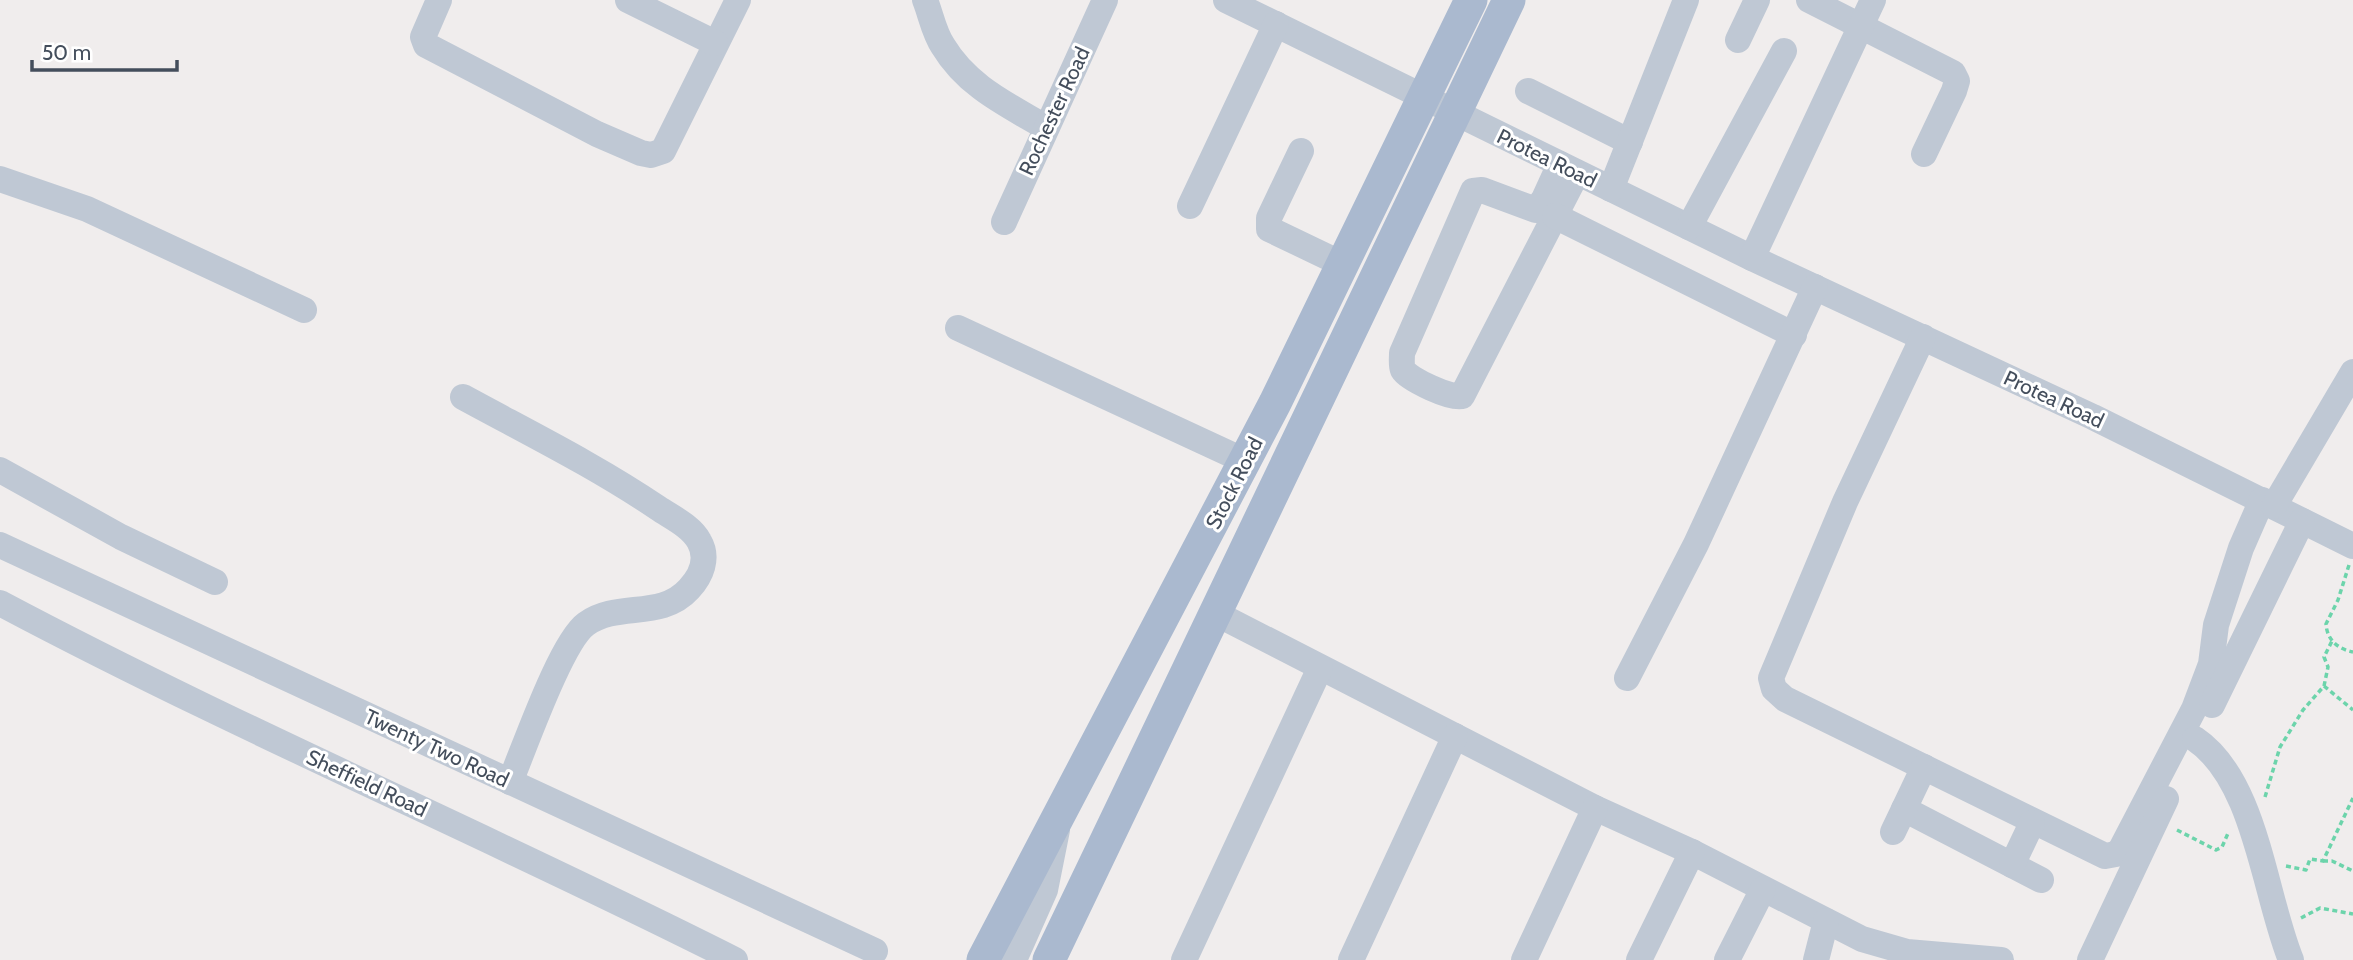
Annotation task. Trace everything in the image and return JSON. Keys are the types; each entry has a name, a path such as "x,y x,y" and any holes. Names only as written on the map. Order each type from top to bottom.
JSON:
{"main road":[{"name":"Stock Road","path":"983,960 1245,461 1344,265 1471,0"},
{"name":"Stock Road","path":"1049,960 1509,0"}],"street":[{"path":"439,0 423,37 426,45 597,134 651,155 663,151 737,0"},
{"path":"628,0 715,43"},
{"path":"925,0 941,45 961,73 978,88 1045,127"},
{"name":"Rochester Road","path":"1004,222 1105,0"},
{"path":"1226,0 1425,96"},
{"path":"1611,189 1686,0"},
{"path":"1738,40 1757,0"},
{"path":"1809,0 1954,73 1957,81 1954,91 1924,154"},
{"path":"1752,258 1873,0"},
{"path":"1190,206 1276,24"},
{"path":"1689,227 1784,51"},
{"path":"1528,91 1630,142"},
{"name":"Protea Road","path":"1425,96 1752,258 2268,503 2352,552"},
{"path":"1301,151 1269,218 1269,229 1344,265"},
{"path":"1568,169 1555,216 1462,396 1451,397 1406,374 1402,353 1473,191 1482,190 1536,210 1568,169"},
{"path":"0,179 87,209 304,310"},
{"path":"1555,216 1794,335"},
{"path":"1627,678 1696,544 1815,287"},
{"path":"958,328 1245,461"},
{"path":"1923,337 1845,502 1771,678 1774,689 1785,699 2105,856 2116,854 2121,849 2194,709 2211,664 2216,625 2241,548 2353,372"},
{"path":"463,397 616,480 696,536 704,557 698,578 677,600 663,607 621,612 585,624 562,660 510,782"},
{"path":"0,470 109,530 215,582"},
{"path":"2090,960 2302,521"},
{"name":"Twenty Two Road","path":"0,545 875,951"},
{"name":"Sheffield Road","path":"0,603 124,669 588,886 735,960"},
{"path":"1215,613 1595,808 1692,852 1899,956 2001,960"},
{"path":"1184,960 1320,668"},
{"path":"1351,960 1455,736"},
{"path":"2195,739 2220,762 2246,812 2291,960"},
{"path":"1924,767 1898,820 2012,865 2041,880"},
{"path":"1524,960 1595,808"},
{"path":"1014,960 1051,870 1059,813"},
{"path":"2012,865 2032,822"},
{"path":"1639,960 1692,852"},
{"path":"1727,960 1763,890"},
{"path":"1816,960 1826,921"}],"path":[{"path":"2352,552 2338,600 2326,624 2332,641 2342,650 2353,652"},
{"path":"2158,816 2216,850 2222,847 2246,812 2258,810 2266,794 2280,747 2303,710 2324,686 2328,667 2324,657 2332,641"},
{"path":"2324,686 2353,710"},
{"path":"2323,861 2353,798"},
{"path":"2263,869 2285,866 2306,870 2310,859 2332,861 2353,871"},
{"path":"2275,914 2296,911 2300,918 2320,908 2353,914"}]}
